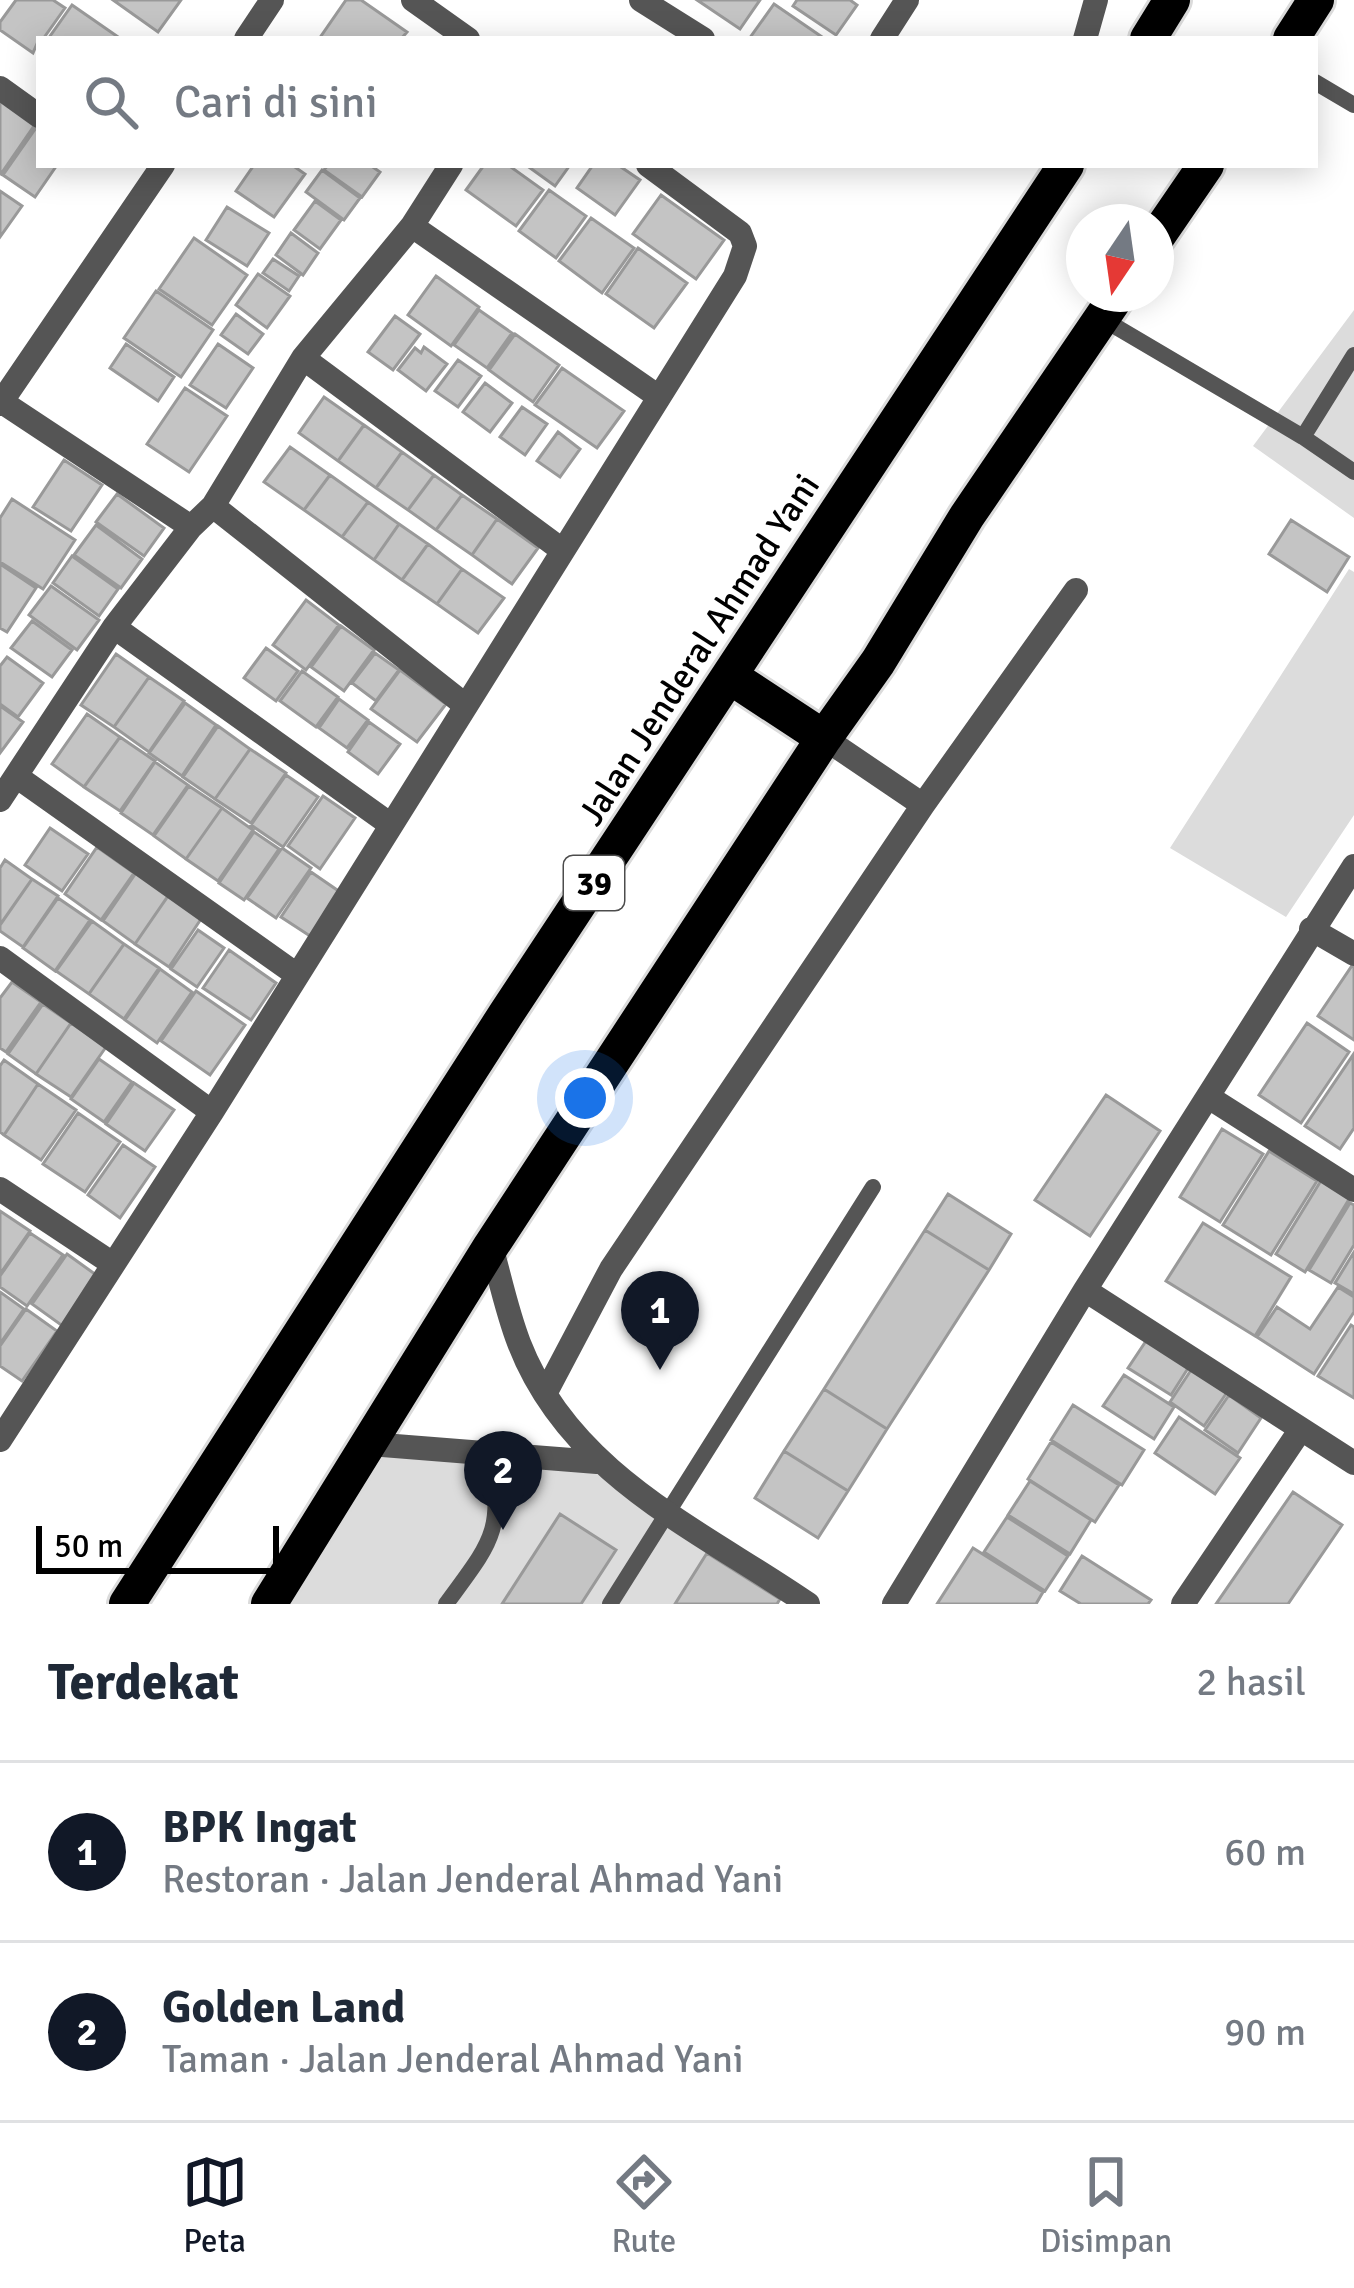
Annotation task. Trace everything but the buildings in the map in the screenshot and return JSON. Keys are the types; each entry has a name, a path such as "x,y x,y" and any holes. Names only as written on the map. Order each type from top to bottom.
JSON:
{"highway":[{"path":"1150,36 1172,0"},
{"path":"1293,36 1316,0"},
{"name":"Jalan Jenderal Ahmad Yani","path":"127,1604 506,1014 1063,168"},
{"path":"1174,212 1204,168"},
{"path":"268,1604 491,1246 1105,312"},
{"path":"731,677 824,737"}],"street":[{"path":"248,36 272,0"},
{"path":"412,0 464,36"},
{"path":"641,0 698,36"},
{"path":"884,36 907,0"},
{"path":"1086,36 1096,0"},
{"path":"0,88 36,114"},
{"path":"161,168 1,403 191,527"},
{"path":"0,800 114,627 191,527 213,506 303,358 412,226 450,168"},
{"path":"0,1440 9,1406 113,1264 212,1112 735,276 746,246 729,222 652,168"},
{"path":"412,226 658,397"},
{"path":"303,358 562,550"},
{"path":"213,506 465,705"},
{"path":"545,1394 610,1269 923,805 1076,590"},
{"path":"114,627 391,825"},
{"path":"824,737 923,805"},
{"path":"16,776 296,975"},
{"path":"894,1604 1085,1290 1354,866"},
{"path":"1311,929 1354,954"},
{"path":"0,958 212,1112"},
{"path":"1210,1098 1354,1190"},
{"path":"0,1189 113,1264"},
{"path":"491,1246 519,1344 545,1394 597,1462 667,1514 808,1604"},
{"path":"1085,1290 1354,1463"},
{"path":"1183,1604 1301,1429"},
{"path":"370,1444 597,1462"}],"lane":[{"path":"1318,84 1354,105"},
{"path":"1118,312 1354,472"},
{"path":"1303,437 1354,355"},
{"path":"610,1604 873,1187"},
{"path":"446,1604 477,1562 495,1525 498,1506 489,1452"}],"shaded area":[{"path":"1354,310 1354,518 1253,446"},
{"path":"1349,569 1354,572 1354,815 1286,917 1170,848"},
{"path":"362,1441 593,1456 745,1555 722,1604 249,1604"}],"place":[{"name":"BPK Ingat","path":"660,1370"},
{"name":"Golden Land","path":"503,1530"}]}
